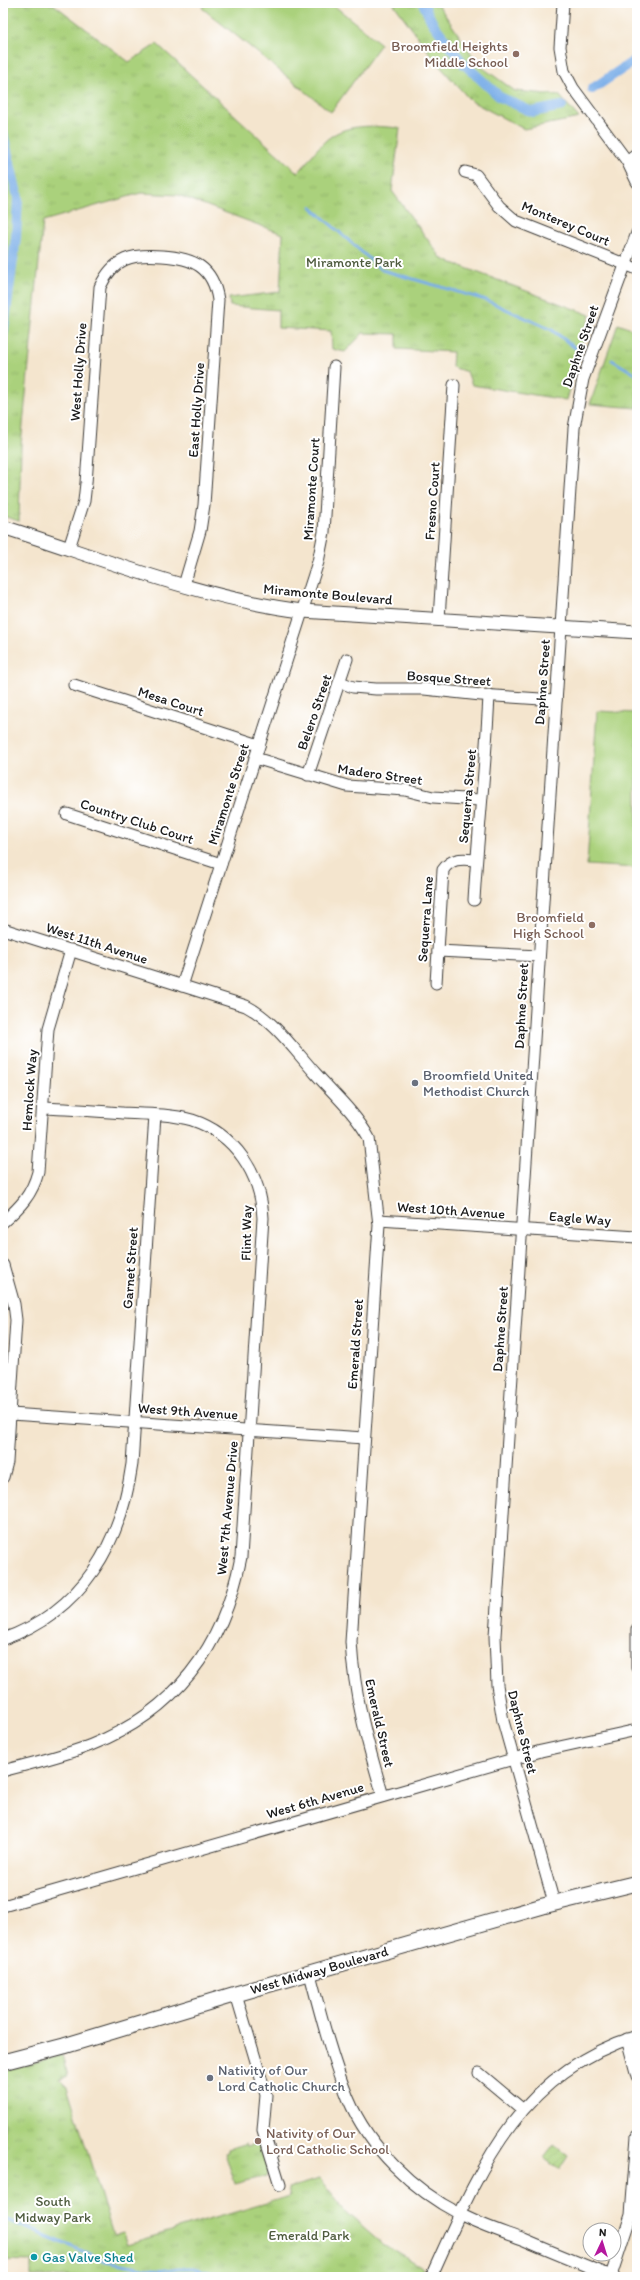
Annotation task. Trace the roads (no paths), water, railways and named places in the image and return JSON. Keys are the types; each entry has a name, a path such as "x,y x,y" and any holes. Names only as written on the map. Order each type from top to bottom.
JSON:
{"main road":[{"name":"West Midway Boulevard","path":"3,2062 64,2046 236,1994 554,1903 637,1883"}],"street":[{"path":"563,3 560,47 564,71 573,88 626,161 637,182"},
{"path":"626,161 637,153"},
{"name":"Monterey Court","path":"465,172 476,175 499,206 516,221 637,269"},
{"name":"Daphne Street","path":"554,1903 503,1721 496,1685 495,1636 556,700 577,406 590,358 637,233"},
{"name":"West Holly Drive","path":"69,548 84,501 100,287 111,270 129,257 144,255 177,257"},
{"name":"East Holly Drive","path":"177,257 191,260 206,272 216,289 218,300 204,505 200,530 184,585"},
{"name":"Miramonte Court","path":"302,611 318,562 324,532 334,367"},
{"name":"Fresno Court","path":"439,619 454,385"},
{"name":"Miramonte Boulevard","path":"3,527 234,600 302,611 637,632"},
{"name":"Miramonte Street","path":"182,986 302,611"},
{"name":"Belero Street","path":"308,775 347,660"},
{"name":"Bosque Street","path":"340,682 353,687 376,689 424,689 489,696 556,700"},
{"name":"Mesa Court","path":"74,685 259,745"},
{"name":"Sequerra Street","path":"474,900 480,800 486,769 489,696"},
{"name":"Madero Street","path":"255,758 347,786 405,790 433,797 480,800"},
{"name":"Country Club Court","path":"67,814 221,864"},
{"name":"Sequerra Lane","path":"436,983 444,870 447,864 458,859 476,860"},
{"name":"West 11th Avenue","path":"3,929 182,986"},
{"name":"Hemlock Way","path":"3,1222 24,1203 35,1183 43,1108 48,1028 72,950"},
{"path":"438,951 539,956"},
{"name":"Emerald Street","path":"182,986 246,1006 264,1017 362,1127 371,1145 379,1220 353,1603 352,1665 361,1720 383,1796"},
{"name":"Flint Way","path":"43,1108 155,1115 192,1120 222,1136 248,1164 260,1190 263,1218 249,1430"},
{"name":"Garnet Street","path":"3,1638 32,1626 59,1608 81,1586 105,1553 114,1534 127,1498 132,1464 135,1423 155,1115"},
{"name":"West 10th Avenue","path":"379,1220 522,1229"},
{"name":"Eagle Way","path":"522,1229 637,1237"},
{"path":"3,1265 14,1304 16,1320 11,1414 7,1462 3,1477"},
{"name":"West 9th Avenue","path":"11,1414 364,1438"},
{"name":"West 7th Avenue Drive","path":"3,1771 90,1746 132,1726 162,1704 192,1673 216,1637 237,1580 241,1557 249,1430"},
{"path":"637,1630 637,1668"},
{"name":"West 6th Avenue","path":"3,1906 513,1759 637,1730"},
{"path":"310,1974 333,2054 349,2099 366,2129 385,2156 407,2178 434,2199 460,2214 612,2276 631,2215 637,2136"},
{"path":"236,1994 266,2095 263,2130 280,2185"},
{"path":"431,2277 460,2214 486,2163 522,2109 557,2077 588,2056 632,2038 637,2076"},
{"path":"479,2073 522,2109"}],"waterway":[{"path":"423,3 432,22 462,62 500,97 532,112 562,106"},
{"path":"592,89 637,59"},
{"path":"3,134 18,198 16,237 3,335"},
{"path":"311,207 382,270 486,300 552,330 578,350"},
{"path":"612,360 637,375"},
{"path":"3,2218 106,2261 158,2271 193,2268 226,2277"},
{"path":"323,2277 365,2274 373,2277"}],"place":[{"name":"Broomfield Heights Middle School","path":"516,54"},
{"name":"Broomfield High School","path":"592,925"},
{"name":"Broomfield United Methodist Church","path":"415,1083"},
{"name":"Nativity of Our Lord Catholic Church","path":"210,2078"},
{"name":"Nativity of Our Lord Catholic School","path":"258,2141"},
{"name":"Gas Valve Shed","path":"34,2257"}],"park label":[{"name":"Miramonte Park","path":"354,262"},
{"name":"South Midway Park","path":"53,2210"},
{"name":"Emerald Park","path":"309,2235"}]}
